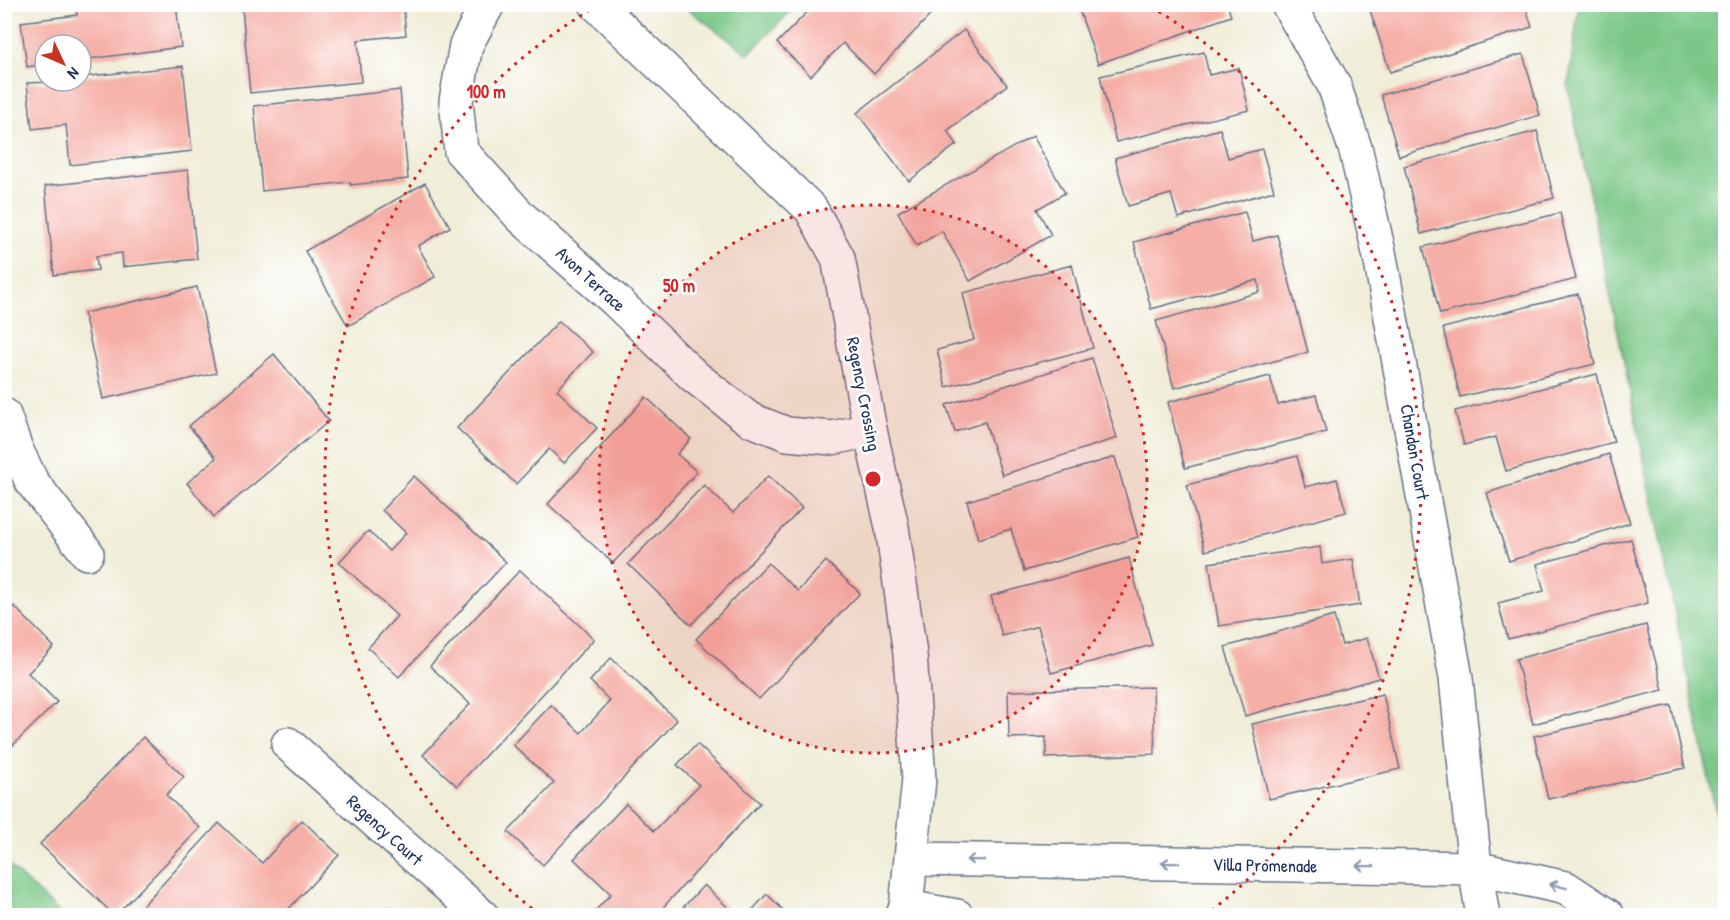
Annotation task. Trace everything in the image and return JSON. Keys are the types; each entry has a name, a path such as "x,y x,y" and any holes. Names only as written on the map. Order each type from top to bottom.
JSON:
{"street":[{"name":"Avon Terrace","path":"488,4 466,45 456,101 461,151 483,176 521,217 616,301 694,376 749,419 787,434 832,438 870,430"},
{"name":"Regency Crossing","path":"596,4 811,209 838,258 870,430 892,527 910,654 919,779 912,859 904,911"},
{"name":"Chandon Court","path":"1288,4 1334,86 1356,151 1380,257 1456,678 1475,868 1483,915"},
{"path":"4,415 32,482 87,553"},
{"name":"Regency Court","path":"288,744 482,915"},
{"name":"Villa Promenade","path":"912,859 1475,868 1566,888 1608,915"},
{"path":"904,911 957,915"}],"green space":[{"path":"688,4 797,5 748,54 685,7"},
{"path":"1579,5 1725,5 1725,858 1568,87"},
{"path":"5,862 62,915 5,915"}],"building":[{"path":"75,4 176,4 181,47 93,58 93,33 33,33 33,66 27,67 21,22 77,15"},
{"path":"281,4 403,4 406,35 358,40 361,82 250,93 242,8"},
{"path":"815,4 941,4 874,74 843,43 811,76 777,43"},
{"path":"1077,4 1227,4 1231,16 1098,64"},
{"path":"1377,5 1525,5 1532,27 1390,72 1369,7"},
{"path":"964,30 1007,85 947,131 957,144 909,181 857,113"},
{"path":"1204,52 1209,75 1239,68 1249,110 1116,142 1100,76"},
{"path":"1523,54 1540,115 1399,156 1381,95"},
{"path":"183,66 192,151 70,165 66,125 32,129 27,83 33,83 33,93 93,93 93,76"},
{"path":"400,90 408,179 262,191 254,106"},
{"path":"1220,129 1228,158 1262,149 1274,191 1178,218 1171,194 1128,206 1115,158"},
{"path":"1537,131 1554,198 1421,234 1404,166"},
{"path":"1033,136 1065,193 1037,209 1051,235 970,281 942,231 917,246 898,212"},
{"path":"188,170 197,259 123,267 122,253 96,256 98,270 54,275 45,186"},
{"path":"425,183 450,227 418,246 435,277 348,326 305,251"},
{"path":"1245,212 1253,241 1277,235 1308,352 1174,388 1156,321 1260,292 1258,280 1151,309 1134,242"},
{"path":"1560,213 1576,279 1440,314 1423,247"},
{"path":"1072,265 1093,348 946,387 937,350 974,340 963,293"},
{"path":"197,287 216,373 103,399 84,313"},
{"path":"1578,294 1595,364 1460,397 1443,328"},
{"path":"559,321 593,352 557,390 597,428 564,463 549,449 516,484 457,428"},
{"path":"274,354 329,421 214,517 187,483 216,458 189,426"},
{"path":"1092,358 1117,438 1002,475 985,422 955,432 946,405"},
{"path":"1597,374 1614,442 1506,471 1496,437 1464,445 1455,411"},
{"path":"1270,376 1278,405 1316,395 1326,432 1185,468 1168,402"},
{"path":"646,397 691,439 677,454 697,472 613,563 548,504"},
{"path":"1609,454 1630,523 1509,561 1487,493"},
{"path":"1297,456 1305,487 1337,479 1346,512 1205,551 1187,485"},
{"path":"1115,457 1138,537 1024,571 1011,529 978,539 967,501"},
{"path":"414,476 506,562 399,677 368,648 397,616 339,562 368,531 389,551 406,533 382,510"},
{"path":"768,476 802,508 691,625 628,564 704,485 733,513"},
{"path":"1631,539 1648,603 1508,639 1498,603 1544,591 1537,564"},
{"path":"1320,547 1322,564 1353,559 1360,605 1219,626 1209,563"},
{"path":"1129,558 1152,645 1051,673 1038,626 1002,636 991,596"},
{"path":"826,561 860,593 759,699 696,639 768,563 798,591"},
{"path":"520,570 594,639 457,786 423,755 470,704 430,666"},
{"path":"14,606 54,647 28,673 57,702 4,754 4,615"},
{"path":"1334,616 1342,645 1367,638 1379,678 1245,716 1225,647"},
{"path":"1646,625 1663,690 1533,724 1516,659"},
{"path":"611,658 677,720 543,865 508,832 554,783 513,745 551,705 581,733 610,701 590,681"},
{"path":"1153,687 1155,754 1046,758 1046,737 1009,738 1008,691"},
{"path":"1383,694 1400,769 1269,799 1252,724"},
{"path":"1671,705 1685,768 1548,799 1534,736"},
{"path":"143,737 184,777 166,795 200,828 115,916 40,844"},
{"path":"697,744 760,803 655,916 600,916 595,911 611,894 574,859 626,804 654,831 699,785 677,765"},
{"path":"302,820 339,855 282,916 133,916 219,823 262,863"},
{"path":"704,885 737,916 675,916"},
{"path":"767,894 789,916 747,916"},
{"path":"387,907 396,916 379,916"}]}
